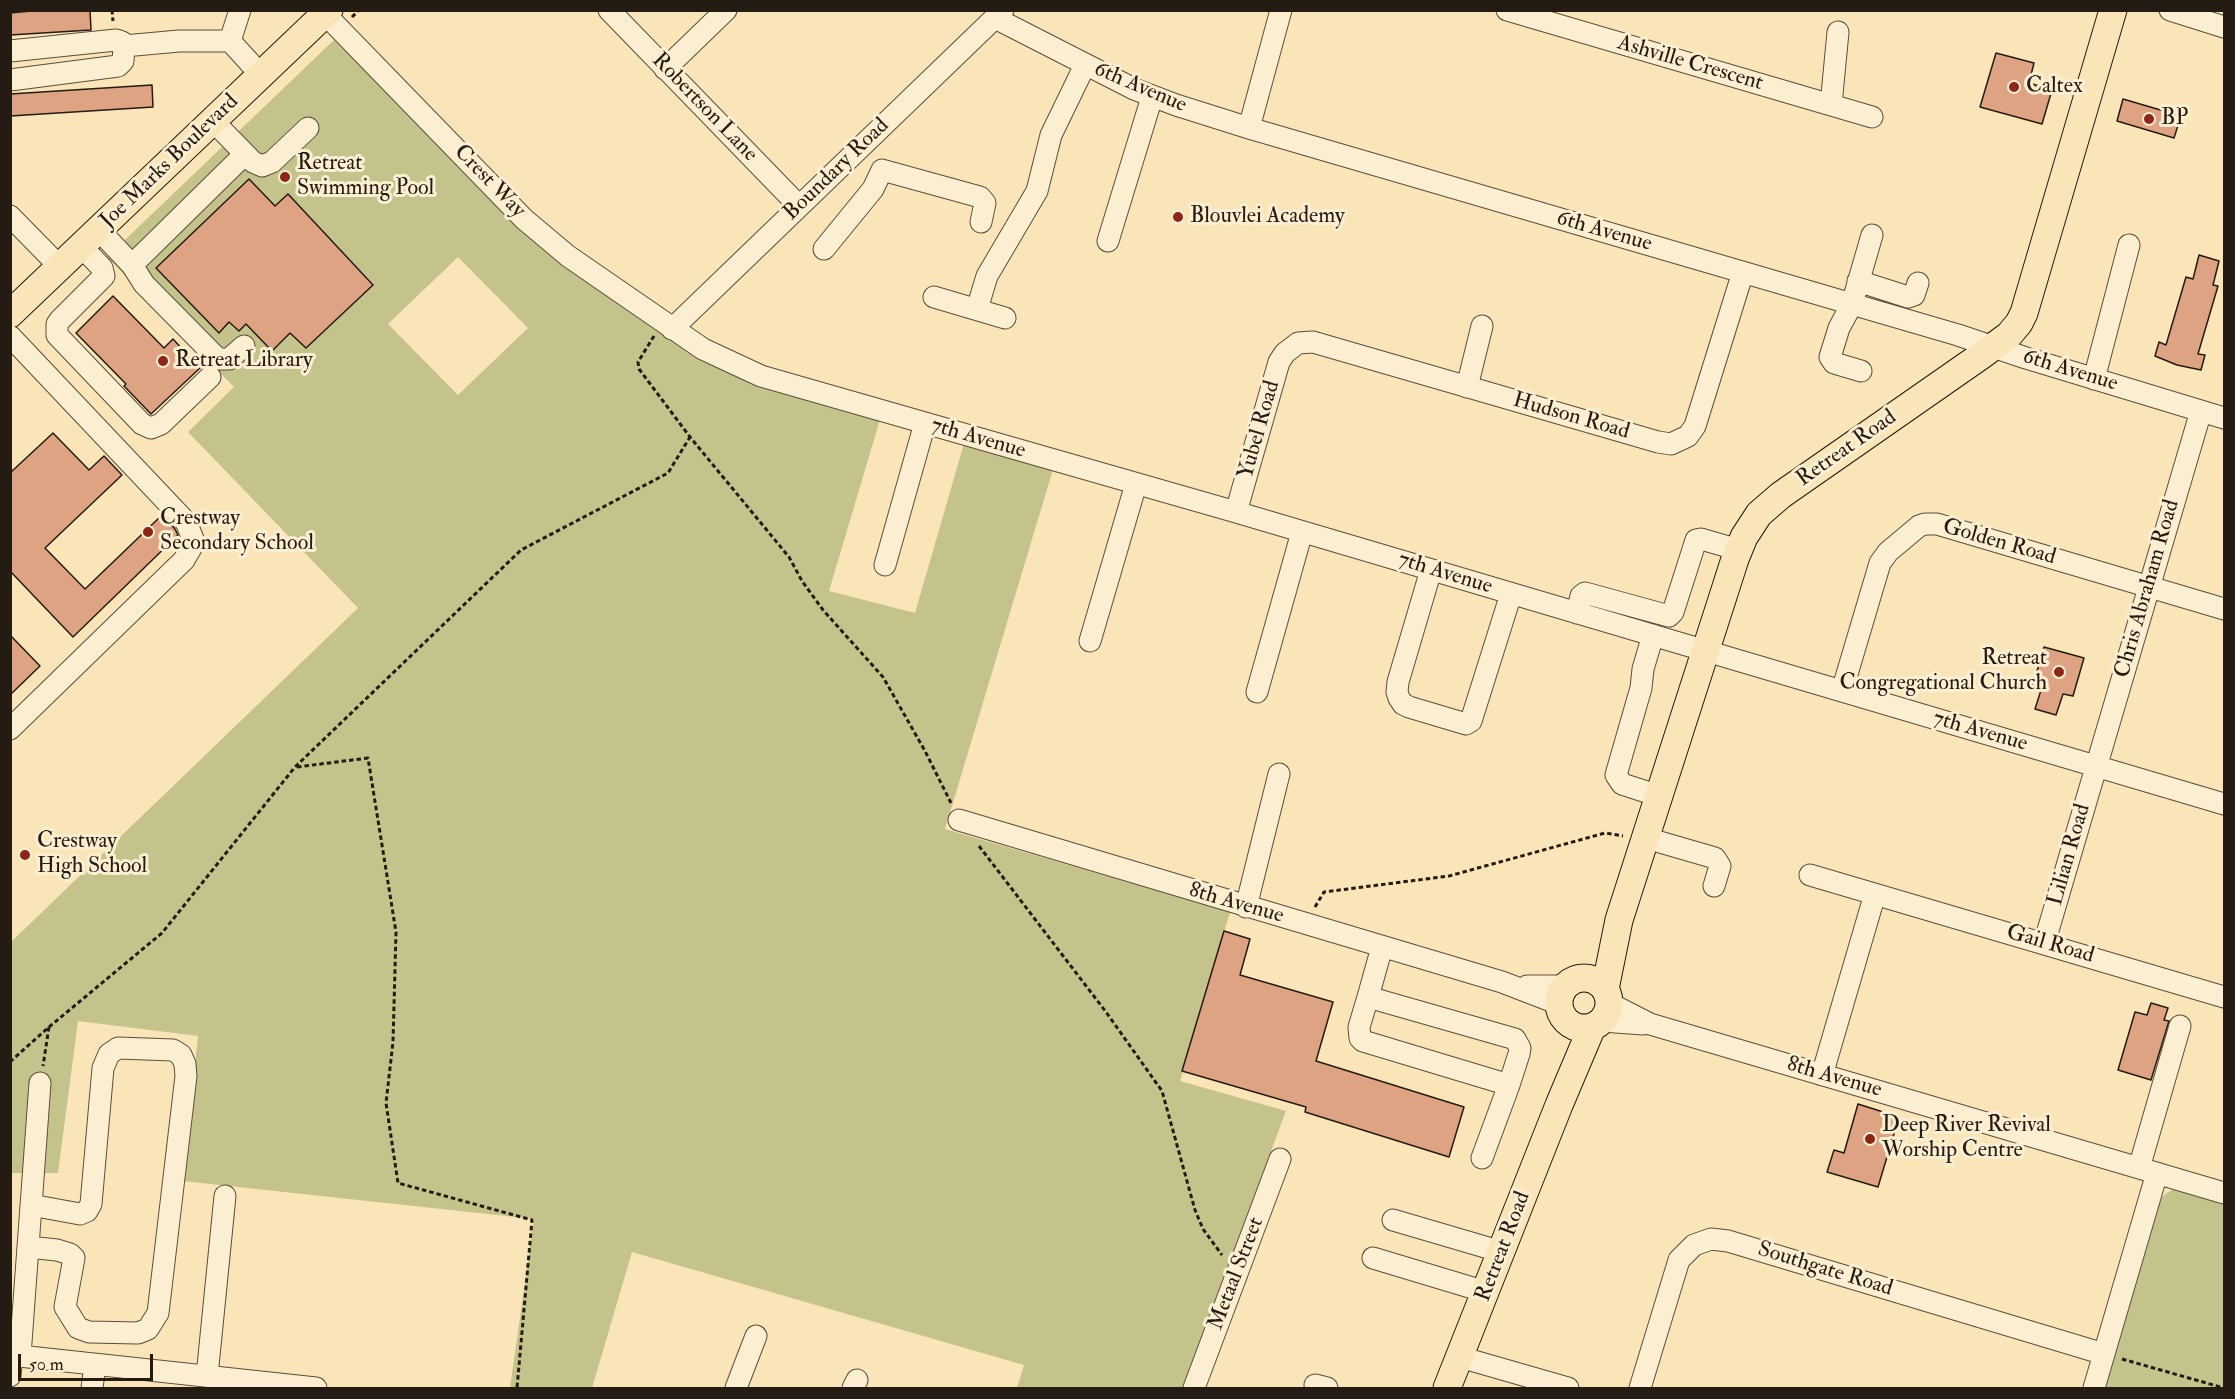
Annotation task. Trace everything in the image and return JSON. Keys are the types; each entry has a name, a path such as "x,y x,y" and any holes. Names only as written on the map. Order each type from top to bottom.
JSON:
{"main road":[{"name":"Retreat Road","path":"1448,1389 1559,1105 1564,1063 1585,1003 1619,920 1637,838 1659,796 1739,550 1755,520 1781,495 2009,335 2024,313 2113,10"},
{"name":"Joe Marks Boulevard","path":"12,308 61,268 327,12"}],"street":[{"path":"230,40 240,10"},
{"name":"Robertson Lane","path":"609,10 799,206"},
{"path":"665,69 726,10"},
{"path":"1249,128 1281,10"},
{"name":"Ashville Crescent","path":"1507,10 1872,117"},
{"path":"2170,10 2224,27"},
{"name":"Crest Way","path":"327,12 524,219 568,256 672,329"},
{"name":"6th Avenue","path":"999,14 1084,64 1134,90 1249,128 1994,346 2013,354 2224,418"},
{"name":"Boundary Road","path":"672,329 999,14"},
{"path":"1831,105 1838,32"},
{"path":"10,51 116,40 122,42 124,46 123,61 118,66 10,80"},
{"path":"124,46 178,41 230,40 261,75"},
{"path":"977,309 987,276 1024,216 1036,191 1051,135 1084,64"},
{"path":"1108,241 1152,96"},
{"path":"213,121 257,165 267,165 308,128"},
{"path":"861,148 882,170 980,197 986,203 981,222"},
{"path":"132,265 245,154"},
{"path":"824,249 873,189 882,170"},
{"path":"10,216 61,268"},
{"path":"1861,371 1834,363 1830,359 1839,328 1852,304 1872,235"},
{"path":"90,239 132,265 144,284 219,359 229,358 244,346"},
{"path":"90,239 104,276 60,320 57,324 57,335 142,424 151,428 161,424 210,377"},
{"path":"2094,379 2128,245"},
{"name":"Hudson Road","path":"1288,350 1302,342 1313,342 1658,442 1677,442 1692,433 1695,426 1743,272"},
{"path":"1858,281 1908,297 1914,296 1918,283"},
{"path":"933,297 1005,318"},
{"path":"1467,387 1482,326"},
{"name":"7th Avenue","path":"672,329 714,355 761,376 1236,512 2224,804"},
{"path":"10,336 186,522 193,539 184,560 10,729"},
{"name":"Yubel Road","path":"1236,512 1279,362 1288,350"},
{"name":"Chris Abraham Road","path":"2096,766 2201,411"},
{"path":"885,565 926,423"},
{"path":"1090,641 1136,484"},
{"name":"Golden Road","path":"1842,691 1880,563 1888,552 1919,526 1925,524 1937,524 2224,609"},
{"path":"1257,692 1302,532"},
{"path":"1577,613 1581,597 1585,593 1669,616 1673,612 1696,540 1701,538 1739,550"},
{"path":"1431,570 1398,682 1399,698 1409,707 1466,723 1471,721 1511,594"},
{"path":"1653,635 1643,669 1641,688 1616,775 1622,784 1659,796"},
{"name":"Lilian Road","path":"2044,944 2096,766"},
{"path":"1246,907 1279,774"},
{"name":"8th Avenue","path":"959,820 1514,986 1585,1003 1822,1075 2224,1192"},
{"path":"1637,838 1715,858 1720,866 1714,886"},
{"name":"Gail Road","path":"1810,875 2224,997"},
{"path":"1822,1075 1875,894"},
{"path":"1382,947 1359,1027 1359,1033 1364,1041 1509,1085"},
{"path":"1368,997 1515,1039 1518,1043 1519,1054 1482,1158"},
{"path":"2094,1389 2148,1170 2180,1026"},
{"path":"28,1247 57,1250 70,1254 74,1258 65,1308 78,1328 89,1332 138,1333 148,1329 158,1312 160,1301 186,1076 186,1064 181,1055 173,1050 118,1048 109,1053 103,1068 91,1204 87,1211 80,1214 31,1205"},
{"path":"10,1376 28,1247 40,1083"},
{"name":"Metaal Street","path":"1194,1389 1280,1159"},
{"path":"219,1381 225,1197"},
{"path":"1393,1220 1502,1252"},
{"name":"Southgate Road","path":"1640,1389 1679,1260 1694,1245 1710,1239 1728,1241 2104,1353"},
{"path":"1373,1257 1486,1292"},
{"path":"736,1389 756,1336"},
{"path":"14,1355 219,1381 316,1389"},
{"path":"1460,1357 1560,1387"},
{"path":"92,1389 95,1365"}],"path":[{"path":"672,329 657,333 639,359 638,366 690,436 789,557 822,610 883,677 925,751 959,820 1106,1012 1162,1091 1195,1210 1212,1243 1238,1273"},
{"path":"10,1062 162,933 295,767 521,550 668,473 690,436"},
{"path":"295,767 368,758 396,932 393,1042 386,1103 398,1183 532,1220 517,1389"},
{"path":"1305,924 1324,892 1449,876 1605,832 1637,838"},
{"path":"40,1083 49,1027"},
{"path":"2104,1353 2224,1388"}],"shaded area":[{"path":"334,40 521,224 701,351 881,416 829,591 915,613 965,440 1054,466 945,829 1230,912 1180,1081 1286,1111 1183,1388 1017,1388 1024,1365 632,1252 592,1388 510,1388 534,1219 183,1181 198,1036 78,1021 58,1173 11,1173 11,942 358,608 188,432 234,387 107,257","holes":["458,257 528,328 458,395 388,324"]},
{"path":"2175,1189 2224,1201 2224,1388 2102,1388 2159,1199"}],"building":[{"path":"90,10 91,30 10,35 10,13"},
{"name":"Caltex","path":"1996,53 2034,63 2029,83 2052,90 2042,124 1980,107"},
{"path":"152,85 153,107 10,116 10,94"},
{"name":"BP","path":"2123,99 2181,116 2174,138 2117,121"},
{"path":"249,179 275,206 288,194 373,285 306,348 290,333 272,351 246,324 239,331 229,322 219,333 156,268"},
{"path":"2199,255 2219,261 2213,285 2218,286 2198,354 2205,355 2201,370 2177,365 2155,356 2159,342 2166,345 2186,277 2193,279"},
{"name":"Retreat Library","path":"113,296 164,348 173,339 200,368 151,414 124,386 126,384 76,333"},
{"path":"53,433 89,470 104,456 122,475 45,548 85,589 162,515 178,535 73,637 10,571 10,473"},
{"path":"10,635 40,666 10,695"},
{"name":"Retreat Congregational Church","path":"2044,647 2084,658 2073,696 2063,694 2056,715 2035,709 2042,687 2033,685"},
{"path":"1224,931 1250,939 1240,975 1333,1002 1316,1061 1464,1107 1449,1157 1305,1112 1306,1107 1182,1071"},
{"path":"2151,1003 2168,1008 2164,1020 2169,1021 2151,1080 2118,1070 2135,1012 2147,1015"},
{"name":"Deep River Revival Worship Centre","path":"1858,1104 1899,1117 1878,1187 1827,1172 1834,1150 1844,1153"}],"place":[{"name":"Caltex","path":"2014,87"},
{"name":"BP","path":"2149,119"},
{"name":"Retreat Swimming Pool","path":"285,177"},
{"name":"Blouvlei Academy","path":"1178,217"},
{"name":"Retreat Library","path":"163,361"},
{"name":"Crestway Secondary School","path":"148,532"},
{"name":"Retreat Congregational Church","path":"2059,672"},
{"name":"Crestway High School","path":"25,855"},
{"name":"Deep River Revival Worship Centre","path":"1870,1139"}]}
